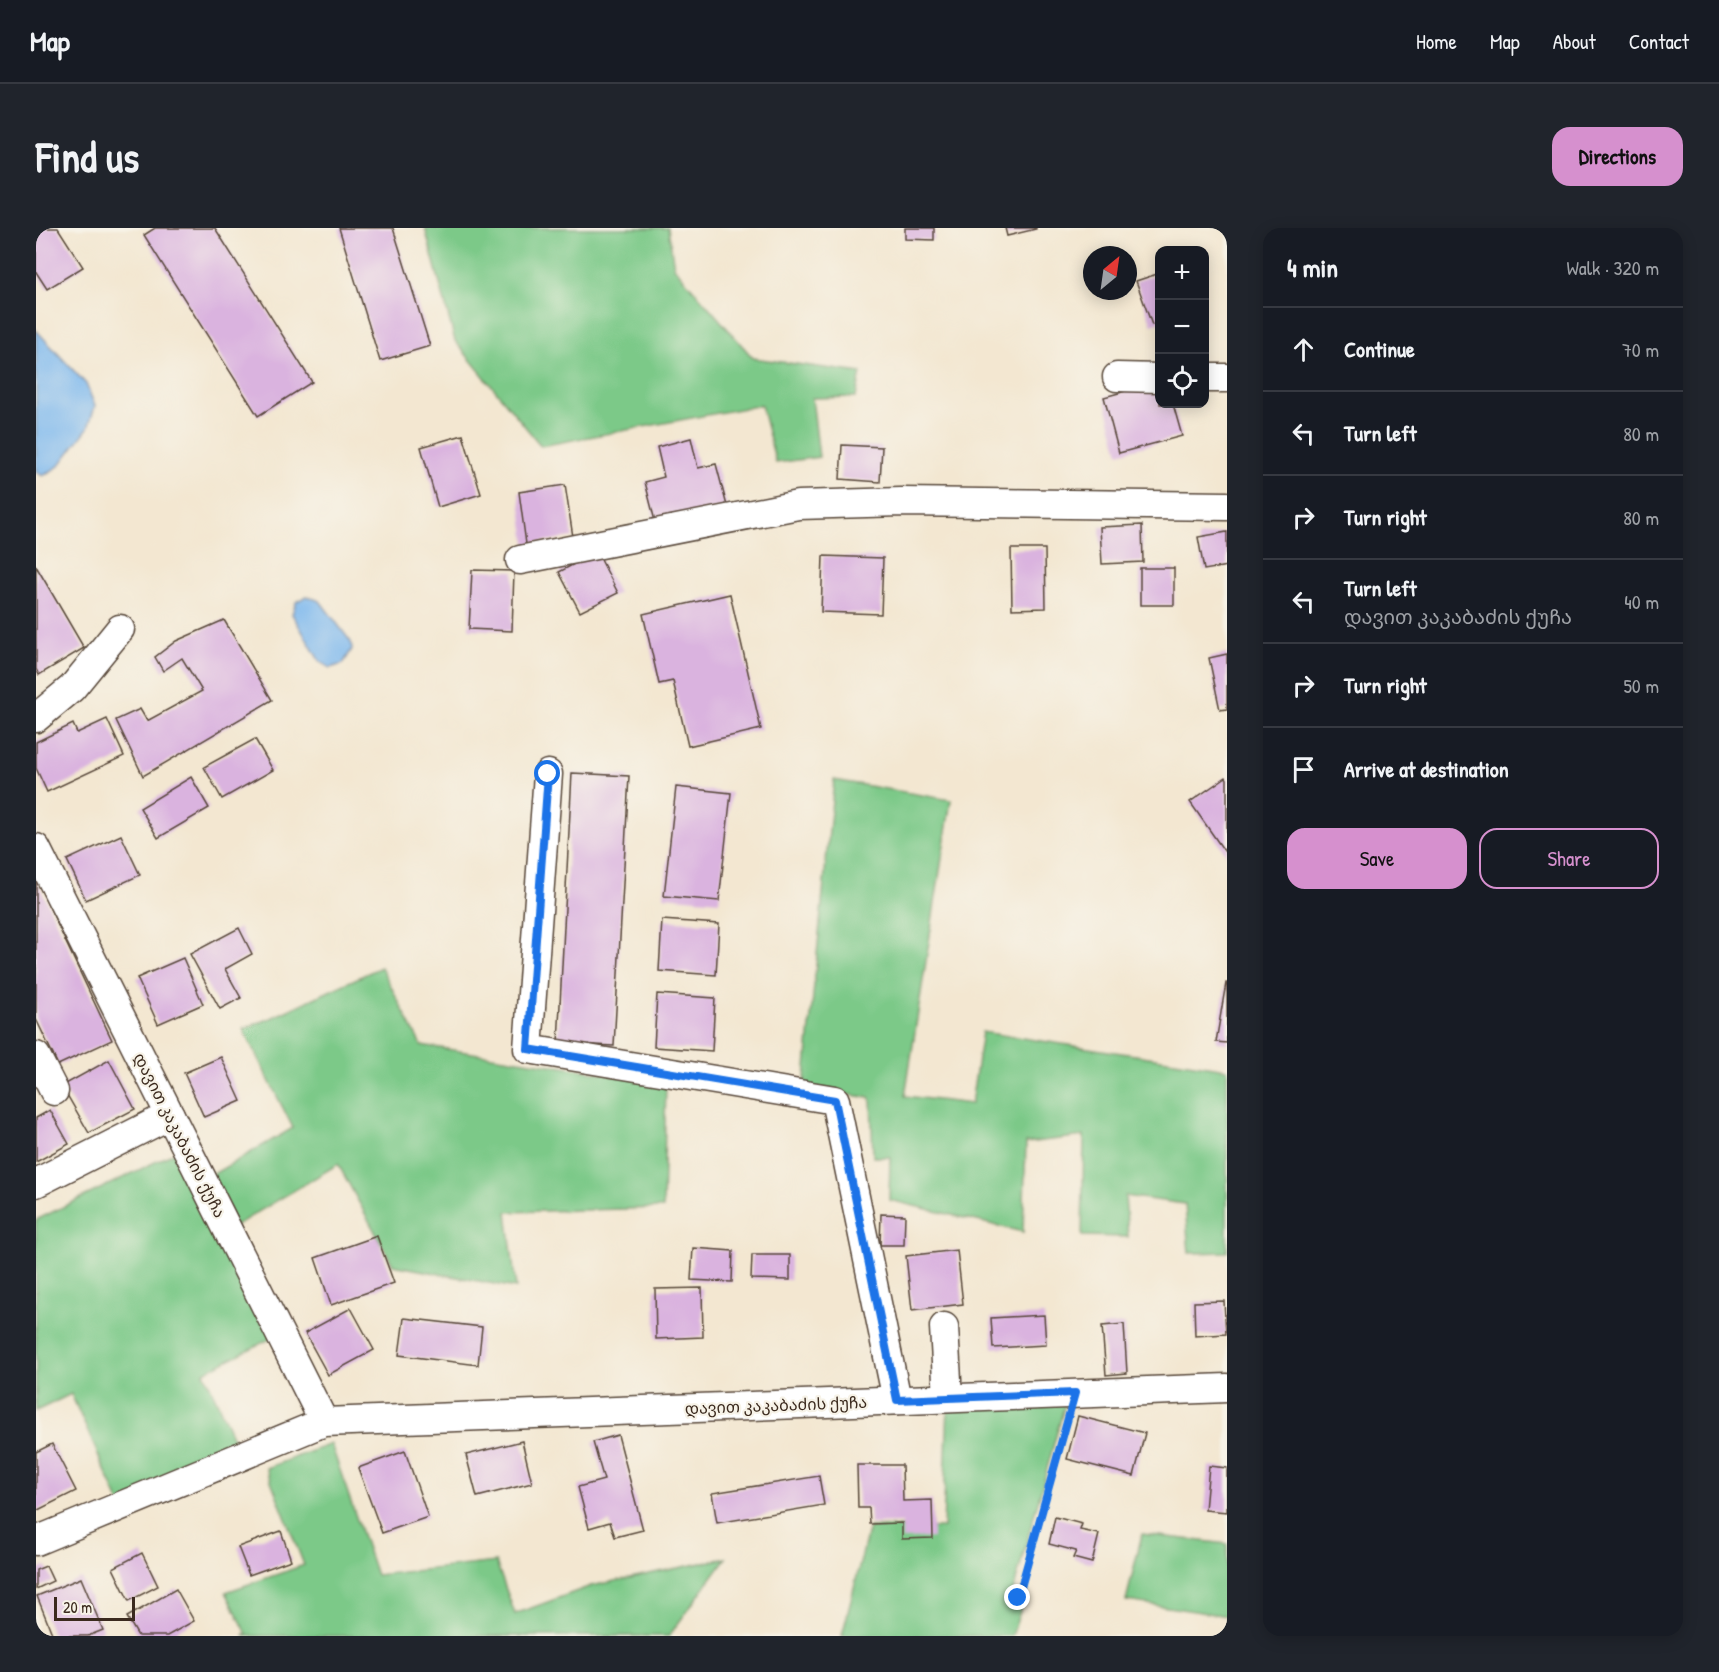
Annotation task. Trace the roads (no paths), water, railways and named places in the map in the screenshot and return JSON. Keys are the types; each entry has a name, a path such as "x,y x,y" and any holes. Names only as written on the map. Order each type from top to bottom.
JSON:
{"street":[{"path":"1117,378 1155,378"},
{"path":"1209,378 1227,378"},
{"path":"520,560 798,505 913,502 1227,506"},
{"path":"37,713 72,688 120,629"},
{"path":"548,774 528,1049 835,1100 897,1400"},
{"name":"დავით კაკაბაძის ქუჩა","path":"37,855 324,1422"},
{"path":"36,1056 54,1091"},
{"path":"36,1183 170,1115"},
{"path":"944,1327 948,1398"},
{"name":"დავით კაკაბაძის ქუჩა","path":"36,1541 324,1422 1227,1388"}],"water":[{"path":"36,330 86,384 95,406 88,428 59,466 43,476 36,472"},
{"path":"306,596 320,601 351,642 352,649 343,664 330,668 320,662 292,614 296,602"}]}
